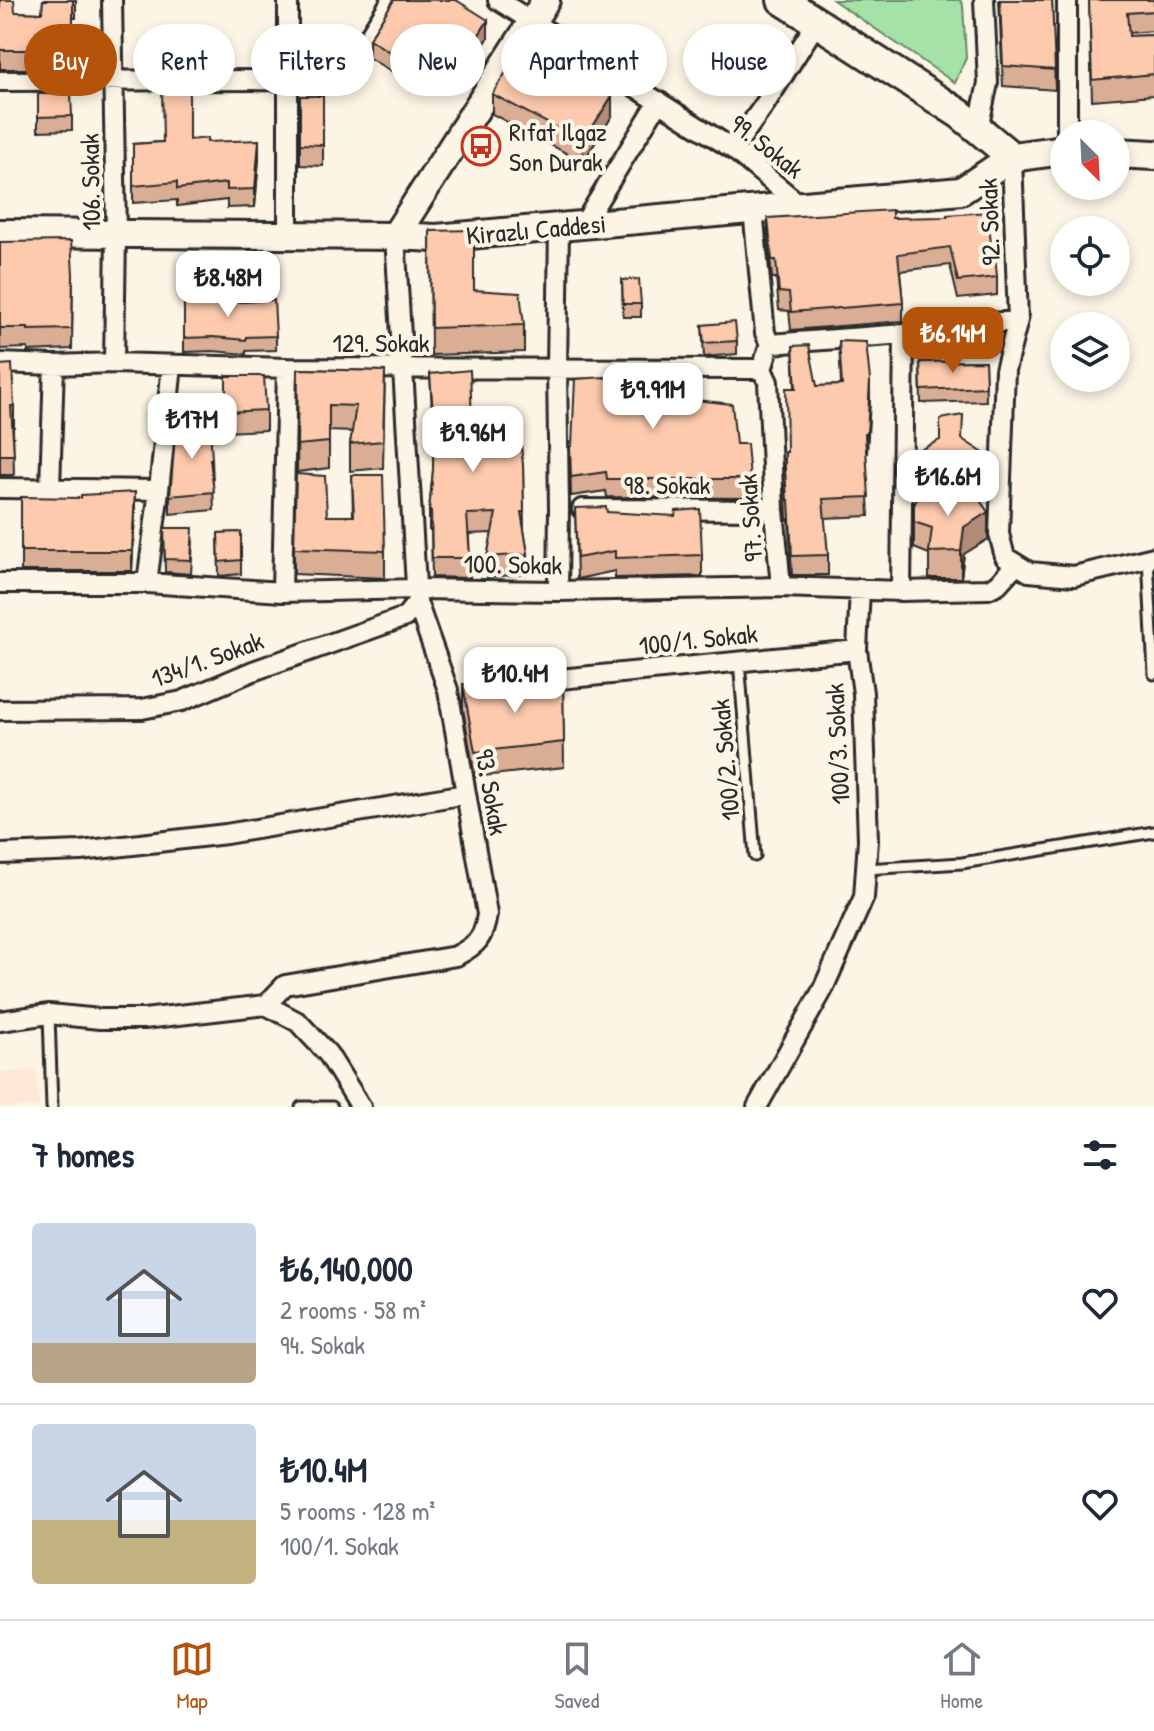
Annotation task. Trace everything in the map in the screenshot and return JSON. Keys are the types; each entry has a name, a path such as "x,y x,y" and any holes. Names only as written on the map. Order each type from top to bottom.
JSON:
{"main road":[{"path":"782,0 960,114 1012,157 1050,152"},
{"path":"395,236 539,11"},
{"path":"1130,154 1154,155"},
{"name":"Kirazlı Caddesi","path":"0,233 436,238 961,191 1012,157"}],"street":[{"name":"106. Sokak","path":"112,0 113,24"},
{"path":"288,0 288,24"},
{"path":"374,28 392,0"},
{"name":"99. Sokak","path":"498,0 539,11 659,101 733,149 800,205"},
{"path":"978,129 988,83 984,0"},
{"path":"1067,0 1067,120"},
{"path":"733,149 817,22"},
{"path":"117,80 251,80"},
{"path":"0,81 24,81"},
{"name":"106. Sokak","path":"114,96 114,363"},
{"path":"288,96 288,236"},
{"path":"558,591 557,369 571,226 659,101"},
{"name":"92. Sokak","path":"1012,157 1018,320 1005,370 999,534 1005,557 1016,564"},
{"name":"97. Sokak","path":"753,210 765,333 770,344 762,369 768,382 781,587"},
{"name":"93. Sokak","path":"266,1005 285,985 456,956 473,947 485,930 487,914 466,794 463,689 416,596 395,236"},
{"path":"770,344 904,334 1018,320"},
{"path":"901,591 904,334"},
{"name":"129. Sokak","path":"0,363 403,369 762,369"},
{"path":"50,488 54,365"},
{"path":"147,583 172,365"},
{"path":"282,592 287,368"},
{"path":"0,488 159,490"},
{"name":"98. Sokak","path":"559,509 774,510"},
{"path":"1016,564 1029,572 1074,576 1151,558"},
{"name":"100. Sokak","path":"0,583 147,583 282,592 416,596 781,587 901,591 988,589 998,584 1016,564"},
{"name":"100/3. Sokak","path":"757,1107 822,991 864,897 868,840 863,708 857,650 860,589"},
{"name":"134/1. Sokak","path":"0,710 142,709 182,701 253,671 405,617 416,596"},
{"name":"100/1. Sokak","path":"463,689 857,650"},
{"path":"0,854 81,851 226,834 466,794"},
{"path":"0,1021 49,1014 144,1019 266,1005 298,1022 328,1054 361,1107"}],"lane":[{"path":"1151,558 1154,674"},
{"name":"100/2. Sokak","path":"739,661 755,856"},
{"path":"866,869 962,863 1154,832"},
{"path":"49,1014 52,1107"},
{"path":"301,1107 332,1107"}],"shaded area":[{"path":"37,1070 39,1107 0,1107 0,1072"}],"green space":[{"path":"833,0 960,0 963,5 966,58 955,83"}],"building":[{"path":"0,0 14,0 15,12 42,13 43,0 73,0 73,24 24,24 24,50 0,50"},
{"path":"394,0 456,0 488,20 485,25 390,24 390,52 374,42 374,31"},
{"path":"1000,0 1052,0 1055,70 1003,66"},
{"path":"1089,0 1154,0 1154,11 1127,13 1129,36 1154,35 1154,74 1092,80"},
{"path":"501,80 501,96 612,96 583,142 492,94"},
{"path":"38,96 71,96 72,116 38,117"},
{"path":"162,96 189,96 189,140 259,140 255,189 227,190 227,183 177,189 177,182 133,186 133,144 163,142"},
{"path":"300,96 323,96 323,145 300,144"},
{"path":"892,210 892,218 947,217 988,212 997,277 958,281 950,247 898,254 903,303 791,312 789,293 779,292 768,218"},
{"path":"474,230 474,290 520,293 524,325 431,328 430,231"},
{"path":"71,241 72,329 0,328 0,242"},
{"path":"639,279 641,304 623,304 622,280"},
{"path":"184,296 243,302 274,300 276,336 246,337 246,340 184,338"},
{"path":"735,322 737,341 704,343 702,325"},
{"path":"839,341 866,342 870,380 865,434 869,497 823,499 828,555 792,556 785,452 786,388 796,388 793,346 809,345 817,386 842,385"},
{"path":"985,361 986,387 921,390 920,362"},
{"path":"12,364 14,455 0,455 0,365"},
{"path":"298,369 385,371 383,441 350,444 356,406 329,405 329,442 297,445"},
{"path":"470,370 472,422 519,426 523,465 524,512 521,512 528,554 487,557 496,513 467,514 470,558 432,558 429,511 434,413 430,374"},
{"path":"686,372 687,399 732,404 736,444 747,444 750,479 607,479 606,472 571,477 575,379 648,378 648,373"},
{"path":"226,376 264,376 266,410 226,412"},
{"path":"963,415 962,439 985,454 974,476 949,463 921,473 914,462 914,453 940,440 940,419"},
{"path":"176,425 210,427 214,492 170,496"},
{"path":"296,474 325,476 327,516 354,516 352,475 383,475 385,551 294,548"},
{"path":"970,486 988,512 964,527 961,551 929,552 932,528 914,522 914,505 919,494 948,501"},
{"path":"135,492 132,551 21,551 21,497 81,498 81,495"},
{"path":"606,507 607,512 675,516 676,511 700,509 702,555 615,558 615,551 577,558 575,508"},
{"path":"164,528 193,528 191,560 165,559"},
{"path":"241,532 241,560 219,562 218,533"},
{"path":"520,680 520,687 563,683 564,742 475,752 463,684"}],"place":[{"name":"Rıfat Ilgaz Son Durak","path":"481,146"}]}
